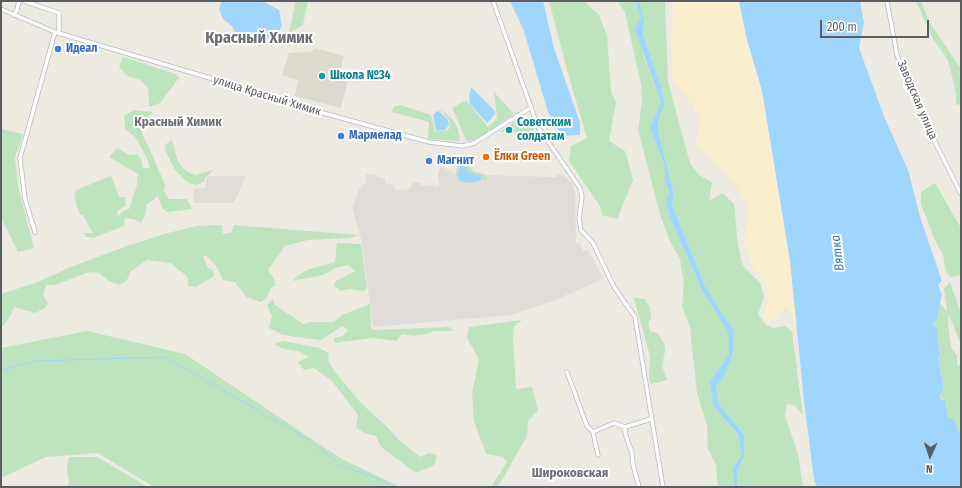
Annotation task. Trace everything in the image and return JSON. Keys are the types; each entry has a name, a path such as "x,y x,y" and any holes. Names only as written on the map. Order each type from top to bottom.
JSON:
{"street":[{"path":"14,15 19,1"},
{"path":"24,1 58,12 60,16 57,33 20,158 25,199 35,232"},
{"path":"493,1 538,127 564,167 580,188 582,197 579,218 582,232 593,243 614,287 635,317 663,487"},
{"name":"Заводская улица","path":"887,1 897,54 905,76 961,194"},
{"name":"улица Красный Химик","path":"1,9 57,33 220,81 283,102 437,144 464,146 474,143 530,108"},
{"path":"567,372 587,426 593,432 598,455"},
{"path":"593,432 614,423 625,427 651,419"},
{"path":"625,427 626,439 632,453 639,487"}],"shaded area":[{"path":"314,48 344,56 340,73 349,76 341,108 295,96 298,80 282,75 289,53 312,52"},
{"path":"458,160 466,162 474,172 480,172 484,175 557,177 557,174 564,176 572,183 575,191 576,243 580,243 582,251 589,251 603,279 553,301 511,315 373,327 362,242 352,208 359,189 366,182 366,174 377,175 378,177 385,178 385,183 392,185 396,190 410,189 413,182 421,183 421,186 435,185 435,187 440,186 438,174 441,166 456,174"},
{"path":"207,176 246,176 234,203 193,203 194,189 206,188"}],"green space":[{"path":"296,1 308,1 303,25 289,33"},
{"path":"549,1 584,1 599,15 607,36 611,92 616,103 609,141 625,151 633,180 617,219 602,215 600,206 569,161 571,146 587,138"},
{"path":"618,1 636,1 641,18 643,54 661,103 650,128 665,167 665,181 669,192 666,203 671,220 703,292 728,332 729,354 710,381 713,406 738,434 741,456 733,468 734,487 718,487 716,465 708,449 707,425 697,393 690,328 682,306 684,285 680,259 669,239 660,214 638,130 642,102 641,84 625,13"},
{"path":"639,1 665,1 668,82 690,163 699,175 712,182 709,201 722,193 734,204 738,246 743,266 760,283 764,297 758,314 766,325 773,328 785,326 792,332 803,416 795,405 787,404 785,416 798,454 803,487 737,486 737,472 744,457 744,435 719,404 716,387 725,374 733,353 733,328 722,314 704,284 672,204 674,194 658,131 659,117 665,104 661,87 643,34 644,18"},
{"path":"916,1 921,1 929,21 961,69 961,104 956,105 956,93 948,60 933,39"},
{"path":"123,57 176,74 179,78 160,103 149,107 148,88 140,80 127,76 119,67"},
{"path":"494,92 514,114 478,139 467,141 452,108 466,100 488,127 497,118"},
{"path":"400,105 431,115 435,132 448,130 450,127 449,120 440,109 453,120 457,127 460,138 459,141 428,139 429,122 392,112 393,107"},
{"path":"134,110 153,112 146,119 137,122 165,184 164,192 169,199 187,199 192,209 167,212 162,208 158,196 146,205 146,213 141,223 133,219 125,218 124,226 93,238 86,237 83,233 94,233 83,215 80,215 74,197 76,190 111,176 119,197 125,197 126,206 117,211 118,217 122,211 129,209 137,185 138,174 109,157 117,148 129,155 137,154 141,159 143,168 150,168 146,156 135,137 125,129 124,116"},
{"path":"524,117 531,119 535,129 528,133 500,132 520,118"},
{"path":"1,129 23,134 15,158 18,186 34,248 18,252 1,217"},
{"path":"172,140 178,162 186,171 195,175 213,170 204,181 197,185 192,184 186,181 175,170 165,150 166,144"},
{"path":"458,160 466,162 474,172 486,175 488,179 483,180 480,175 471,173 461,163 460,172 456,174"},
{"path":"935,183 961,228 961,275 950,277 946,271 943,255 934,238 921,204 921,192"},
{"path":"222,225 223,234 231,233 234,225 358,235 350,238 308,240 285,246 268,270 274,279 275,286 270,289 267,298 261,302 246,297 235,282 223,280 217,267 206,255 203,257 208,268 213,270 214,276 196,287 188,286 188,277 170,263 147,260 130,272 127,280 120,285 109,281 99,273 89,272 55,285 46,285 43,296 48,303 45,308 35,313 14,307 9,318 1,327 1,294 38,282 71,267 127,246 168,233 197,226"},
{"path":"337,243 361,244 367,289 362,291 350,289 341,291 334,286 336,281 355,271 348,265 335,268 323,275 293,281 297,276 307,270 335,262"},
{"path":"950,282 961,313 961,345 949,315 948,324 951,347 957,356 957,365 961,365 961,438 955,420 948,417 945,409 947,406 940,394 944,389 938,357 941,356 937,339 937,329 933,322 936,301 940,303 947,312 944,288"},
{"path":"273,298 275,305 303,324 310,322 334,322 342,315 370,304 371,328 376,330 449,327 454,331 434,331 428,334 414,336 402,334 396,341 373,338 334,343 334,338 343,336 348,330 342,326 321,340 296,337 281,334 269,328 272,316 267,305"},
{"path":"634,298 644,299 650,307 651,318 648,322 650,331 657,333 664,343 665,351 662,366 667,380 651,384 649,380 650,356"},
{"path":"522,320 514,326 513,338 516,389 532,387 538,410 528,421 527,436 498,487 491,487 507,462 503,457 486,454 474,421 472,394 479,359 467,338 469,327"},
{"path":"87,331 185,354 340,458 400,487 154,487 98,453 46,457 1,478 1,348"},
{"path":"283,341 319,348 329,353 328,360 334,371 361,403 400,441 420,457 429,453 437,455 434,465 416,473 381,447 376,436 364,433 356,427 358,415 332,381 314,368 304,370 298,362 309,357 298,351 284,349 274,344"},
{"path":"69,457 97,457 148,487 66,487 69,483 67,467"}],"sand":[{"path":"673,1 739,1 746,36 762,91 790,261 797,326 786,307 769,323 764,318 767,298 766,282 754,271 744,243 749,206 737,188 696,142 700,122 693,105 673,83"}],"water":[{"path":"222,1 262,1 279,10 282,26 277,35 268,39 261,46 240,41 232,26 223,19 219,9"},
{"path":"510,1 543,1 554,48 580,123 580,135 564,136 558,130 548,112 524,31"},
{"path":"636,1 639,1 644,18 643,34 661,87 665,104 659,117 658,131 674,194 672,204 704,284 722,314 733,328 733,353 725,374 716,387 719,404 744,435 744,457 737,472 737,487 734,487 733,468 741,456 738,434 713,406 710,381 729,354 728,332 703,292 671,220 666,203 669,192 665,181 665,167 650,128 661,103 635,29 641,18"},
{"name":"Вятка","path":"739,1 860,1 864,22 859,48 885,119 908,170 920,217 942,281 938,285 942,295 936,322 933,323 937,329 937,339 941,357 938,357 944,389 940,394 941,399 945,401 948,417 955,420 961,438 961,487 817,487 814,479 805,410 790,261 762,91 746,36"},
{"path":"471,87 495,111 495,114 487,123 470,104 469,97"},
{"path":"437,111 448,120 449,125 445,130 436,131 433,115"},
{"path":"460,162 471,173 480,175 482,180 469,183 460,181 457,175 460,172"}],"waterway":[{"path":"1,370 36,361 165,357 301,435 342,466 374,477 393,487"}],"place":[{"name":"Идеал","path":"58,49"},
{"name":"Школа №34","path":"322,76"},
{"name":"Советским солдатам","path":"509,130"},
{"name":"Мармелад","path":"341,136"},
{"name":"Ёлки Green","path":"486,157"},
{"name":"Магнит","path":"429,161"}],"district":[{"name":"Красный Химик","path":"259,39"},
{"name":"Красный Химик","path":"178,122"},
{"name":"Широковская","path":"570,473"}]}
